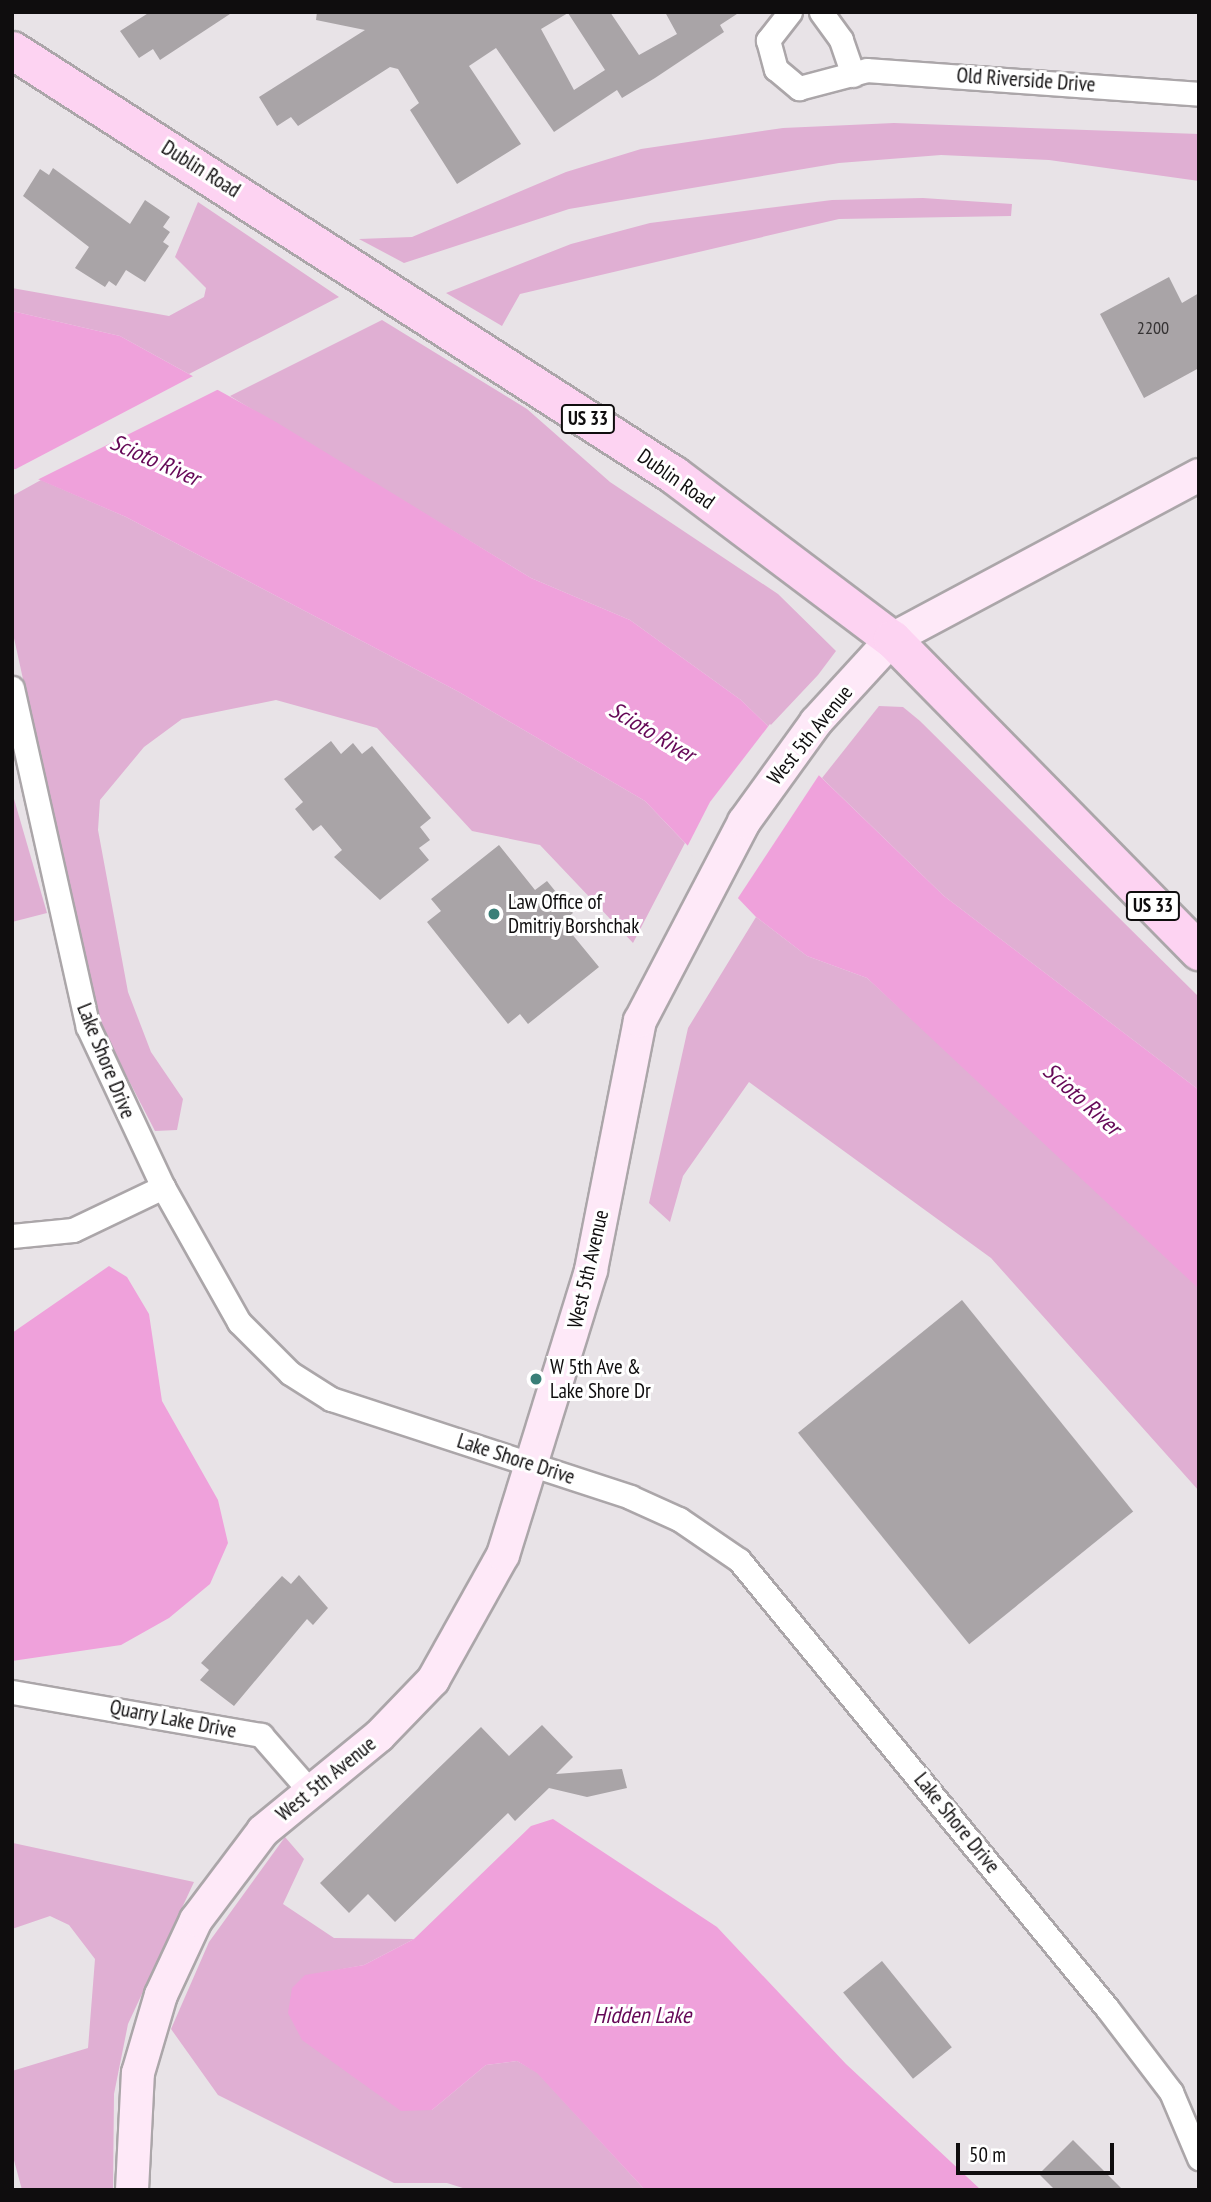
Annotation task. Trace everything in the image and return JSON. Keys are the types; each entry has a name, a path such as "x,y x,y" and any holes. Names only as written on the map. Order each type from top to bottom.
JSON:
{"main road":[{"name":"Dublin Road","path":"12,50 674,475 892,639 1199,951"},
{"name":"West 5th Avenue","path":"132,2190 138,2073 177,1959 241,1855 309,1790 379,1736 433,1680 503,1555 535,1465 591,1270 640,1021 667,961 744,822 834,703 892,639 1199,475"}],"street":[{"name":"Old Riverside Drive","path":"790,12 768,40 786,82 814,89 853,75 963,76 1199,94"},
{"path":"821,12 841,40 853,75"},
{"name":"Lake Shore Drive","path":"12,688 18,743 88,1027 163,1187 225,1303 289,1373 355,1409 535,1465 679,1519 764,1585 1171,2092 1197,2154"},
{"path":"12,1236 73,1230 163,1187"},
{"name":"Quarry Lake Drive","path":"12,1692 261,1735 309,1790"}],"shaded area":[{"path":"894,123 1199,134 1199,181 1049,160 941,155 839,163 569,209 404,263 359,239 412,237 566,172 641,149 783,128"},
{"path":"923,198 1012,204 1011,216 839,219 520,294 502,326 446,293 571,244 650,223 832,200"},
{"path":"198,202 339,297 189,374 120,336 12,311 12,288 169,316 204,297 206,288 175,257"},
{"path":"382,320 527,409 610,482 778,594 836,651 818,675 769,727 741,700 630,620 531,578 230,396"},
{"path":"41,480 126,517 459,692 645,801 685,843 633,943 540,845 472,831 377,728 276,700 182,719 144,747 100,800 98,830 128,992 151,1052 183,1099 177,1130 155,1131 98,1021 12,629 12,496"},
{"path":"879,706 903,707 920,721 1199,997 1199,1090 944,896 822,778"},
{"path":"12,792 47,913 12,922"},
{"path":"756,917 807,956 867,978 1182,1267 1199,1289 1199,1491 991,1258 749,1082 683,1176 670,1222 649,1203 688,1028"},
{"path":"285,1837 304,1859 283,1904 334,1938 414,1939 364,1965 305,1976 432,2110 486,2065 517,2061 537,2072 645,2190 469,2190 447,2183 394,2183 218,2095 171,2029 209,1942"},
{"path":"13,1843 194,1882 128,2024 114,2094 113,2190 22,2190 12,2153 12,2071 88,2048 95,1959 69,1925 50,1916 12,1929"}],"water":[{"name":"Scioto River","path":"12,311 120,336 276,422 531,578 630,620 741,700 944,896 1199,1090 1199,1289 867,978 807,956 756,917 645,801 459,692 126,517 12,468"},
{"path":"109,1266 127,1277 149,1314 162,1401 218,1500 228,1543 210,1584 169,1618 121,1645 12,1661 12,1333"},
{"name":"Hidden Lake","path":"553,1819 717,1927 846,2064 981,2190 645,2190 537,2073 517,2061 486,2065 432,2110 401,2111 302,2040 288,2013 292,1988 305,1975 364,1965 414,1939 531,1826"}],"pier":[{"path":"197,374 221,388 35,481 12,471"},
{"path":"770,724 821,772 736,901 686,849 710,802"}],"building":[{"path":"150,12 233,12 160,60 153,49 139,58 120,31"},
{"path":"317,12 610,12 639,55 677,34 665,12 740,12 720,25 724,32 655,78 622,98 617,90 554,132 496,48 469,66 521,144 457,184 410,110 419,103 398,69 390,67 298,126 291,117 277,126 259,97 365,30 316,20","holes":["568,13 605,70 574,90 541,29"]},
{"path":"53,168 130,224 145,200 170,217 163,227 170,232 163,242 169,246 145,282 126,270 116,286 109,281 105,287 75,268 89,247 23,196 40,169 49,175"},
{"path":"1169,277 1182,303 1199,293 1199,368 1144,398 1100,314"},
{"path":"331,741 341,754 353,743 362,754 372,746 431,818 420,827 430,840 419,848 429,860 380,900 334,857 342,850 321,825 313,831 295,809 303,802 284,779"},
{"path":"499,845 535,890 547,881 573,913 562,922 599,967 528,1024 520,1014 508,1024 427,922 441,911 431,899"},
{"path":"962,1300 1133,1511 969,1644 798,1433"},
{"path":"299,1575 328,1608 313,1625 307,1619 234,1706 200,1680 209,1670 201,1663 282,1576 291,1584"},
{"path":"542,1725 573,1757 556,1774 622,1769 627,1788 587,1797 549,1788 515,1821 508,1813 395,1922 368,1894 349,1913 320,1883 481,1727 509,1756"},
{"path":"882,1961 952,2047 913,2079 843,1992"},
{"path":"1073,2140 1123,2190 1055,2190 1039,2174"}],"place":[{"name":"Law Office of Dmitriy Borshchak","path":"494,914"},
{"name":"W 5th Ave & Lake Shore Dr","path":"536,1379"}]}
